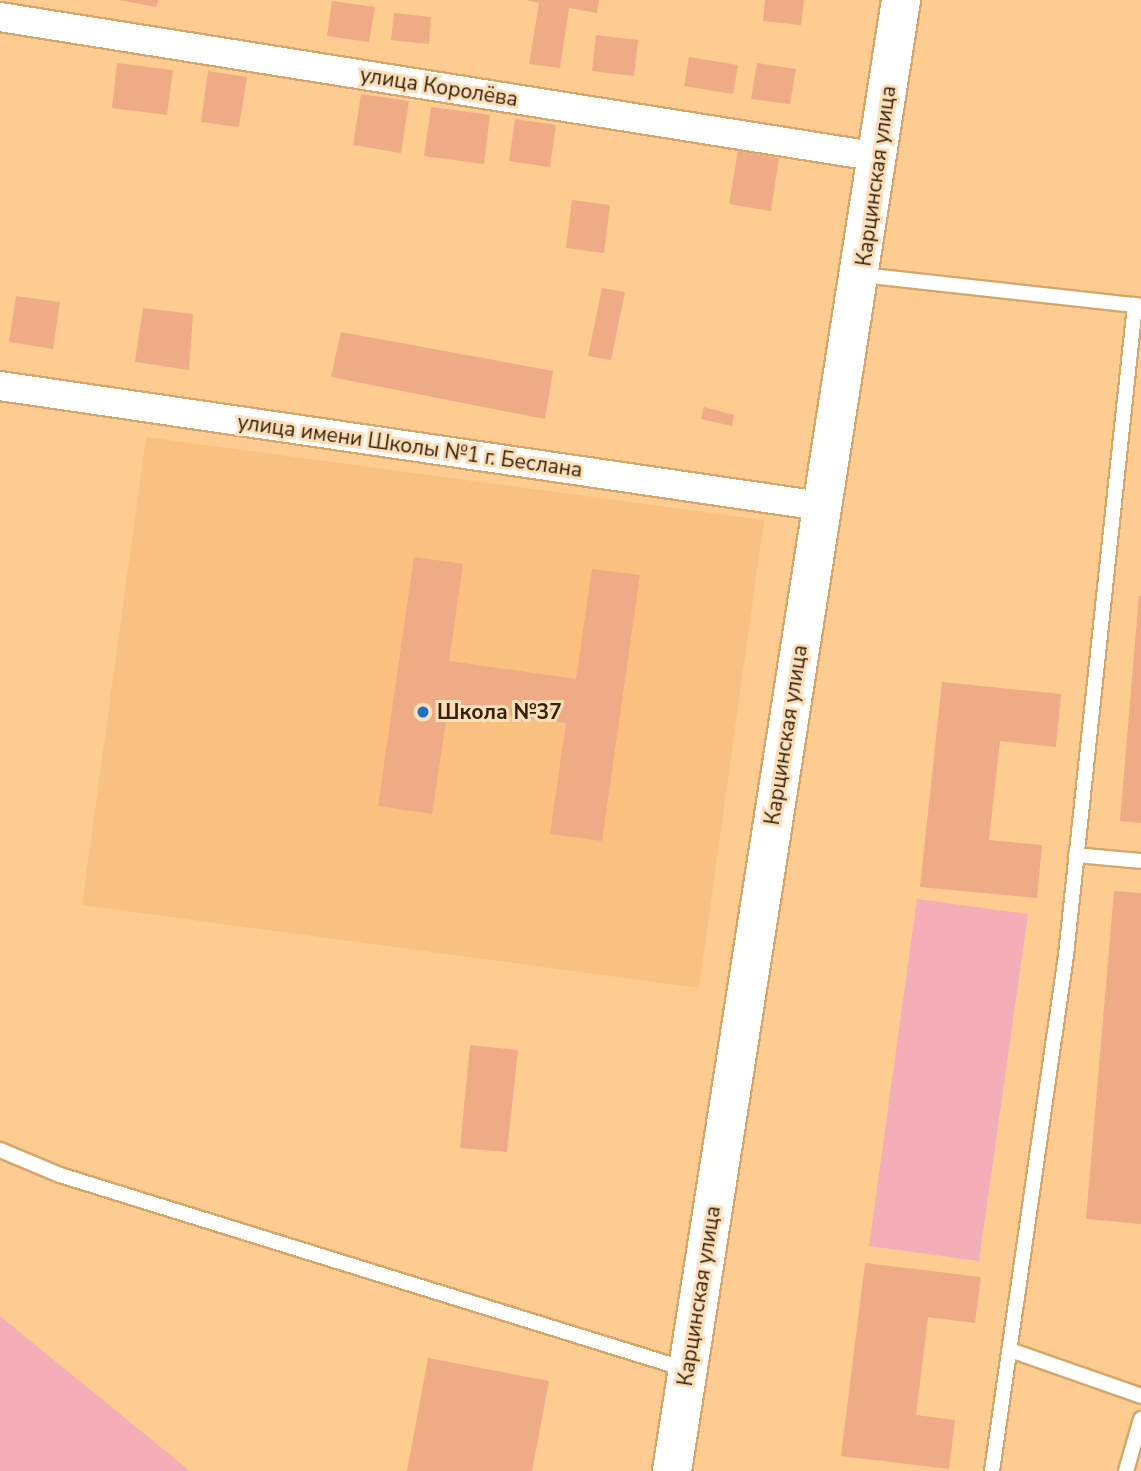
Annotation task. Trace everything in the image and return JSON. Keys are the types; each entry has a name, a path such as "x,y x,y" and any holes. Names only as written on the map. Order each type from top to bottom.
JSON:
{"main road":[{"name":"Карцинская улица","path":"672,1471 821,506 862,275 901,0"}],"street":[{"name":"улица Королёва","path":"0,17 879,157"},
{"name":"улица имени Школы №1 г. Беслана","path":"0,386 821,506"}],"lane":[{"path":"862,275 1138,306 1076,855 992,1471"},
{"path":"1076,855 1141,861"},
{"path":"0,1150 61,1175 688,1370"},
{"path":"1010,1350 1141,1396"},
{"path":"1126,1471 1141,1419"}],"shaded area":[{"name":"Школа №37","path":"146,437 764,520 699,988 82,905"},
{"path":"917,899 1028,914 979,1261 869,1246"},
{"path":"0,1316 190,1471 0,1471"}],"building":[{"path":"119,0 158,0 157,7"},
{"path":"526,0 599,0 597,13 569,8 560,68 529,64 539,3"},
{"path":"765,0 804,0 801,25 763,21"},
{"path":"332,1 375,7 369,42 327,36"},
{"path":"394,13 431,17 429,44 391,40"},
{"path":"596,35 638,40 634,76 592,71"},
{"path":"689,57 738,65 733,94 684,86"},
{"path":"117,63 173,70 167,115 112,108"},
{"path":"757,63 796,69 790,104 751,99"},
{"path":"208,71 247,77 239,127 201,122"},
{"path":"361,94 409,101 401,153 353,145"},
{"path":"431,107 490,115 484,164 424,156"},
{"path":"515,119 556,125 550,167 509,161"},
{"path":"738,151 779,158 771,211 729,204"},
{"path":"572,200 610,205 604,253 566,248"},
{"path":"602,288 625,292 611,360 588,356"},
{"path":"16,296 60,302 53,349 9,342"},
{"path":"143,308 193,314 189,370 135,362"},
{"path":"341,332 553,371 545,419 331,377"},
{"path":"704,407 734,415 732,426 701,419"},
{"path":"414,557 463,564 449,661 576,679 592,569 640,575 602,841 550,834 566,723 448,707 432,814 378,806"},
{"path":"1141,596 1141,823 1120,821"},
{"path":"942,682 1061,694 1056,747 1000,741 989,840 1042,845 1037,898 920,887"},
{"path":"1114,891 1141,893 1141,1224 1086,1219"},
{"path":"470,1045 518,1050 507,1152 460,1148"},
{"path":"865,1263 981,1277 975,1323 928,1317 916,1415 955,1420 949,1469 841,1456"},
{"path":"428,1358 549,1381 532,1471 407,1471"}],"place":[{"name":"Школа №37","path":"423,712"}]}
